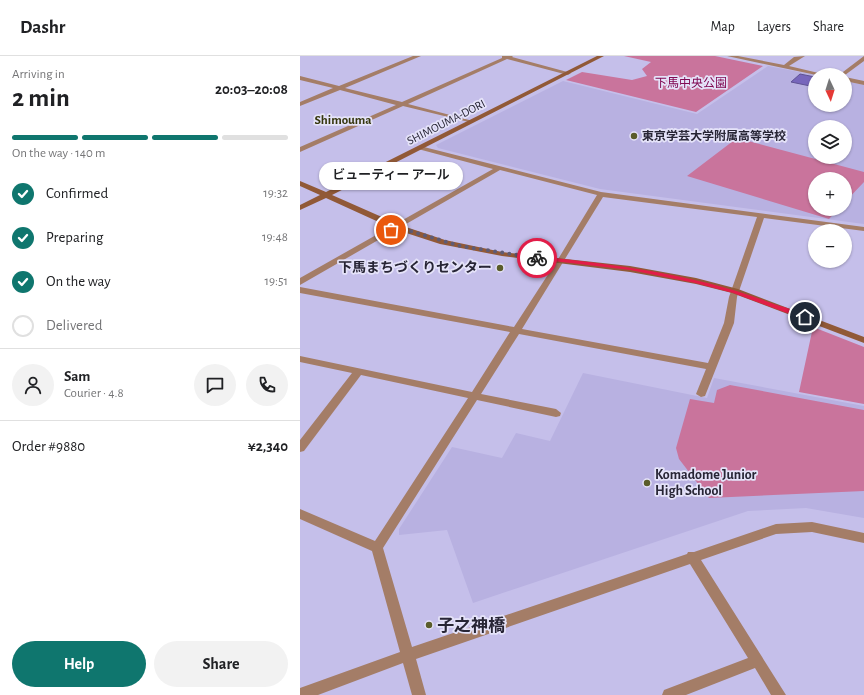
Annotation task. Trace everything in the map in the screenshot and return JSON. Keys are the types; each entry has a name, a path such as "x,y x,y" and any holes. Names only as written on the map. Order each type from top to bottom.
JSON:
{"street":[{"path":"300,104 418,56"},
{"path":"300,150 506,56 568,73"},
{"name":"SHIMOUMA-DORI","path":"300,208 602,56"},
{"path":"730,56 808,72"},
{"path":"785,67 796,58 802,56"},
{"path":"851,68 864,58"},
{"path":"300,78 471,122"},
{"path":"852,80 864,83"},
{"path":"420,148 601,194 864,229"},
{"path":"300,282 499,168"},
{"path":"300,183 397,227 460,246 516,256 561,260 656,273 735,291 864,340"},
{"path":"419,695 377,548 561,260 601,194"},
{"path":"701,394 710,367 729,323 735,291 761,216"},
{"path":"300,290 710,367"},
{"path":"300,359 556,413"},
{"path":"300,448 358,371"},
{"path":"300,514 377,548"},
{"path":"300,695 408,655 776,528 812,527 864,538"},
{"path":"692,556 779,695"},
{"path":"669,695 757,661"}],"shaded area":[{"name":"東京学芸大学附属高等学校","path":"768,66 808,74 808,112 852,112 852,82 864,85 864,224 600,189 438,148 436,145 563,81 697,114"},
{"path":"800,74 808,76 808,86 791,82"},
{"name":"Komadome Junior High School","path":"583,373 707,398 714,378 864,406 864,518 806,508 748,511 473,603 447,530 399,535 399,529 452,447 502,458 516,433 550,441"}],"green space":[{"name":"下馬中央公園","path":"624,56 715,56 763,66 696,112 566,80 582,72 632,80 647,76 642,69 651,62"},
{"path":"737,138 808,157 808,164 834,164 864,172 864,182 852,195 852,172 808,172 808,213 687,176"},
{"path":"819,216 832,216 829,219"},
{"path":"813,327 864,347 864,404 799,392"},
{"path":"730,385 864,410 864,491 709,498 679,459 676,448 690,399 714,403 717,390"}],"way so far":[{"path":"391,230 397,227 425,237 460,246 502,254 537,258"}],"place":[{"name":"東京学芸大学附属高等学校","path":"634,136"},
{"name":"ビューティー アール","path":"391,230"},
{"name":"下馬まちづくりセンター","path":"500,268"},
{"name":"Komadome Junior High School","path":"647,483"},
{"name":"子之神橋","path":"429,625"}],"district":[{"name":"Shimouma","path":"343,120"}],"route":[{"path":"537,258 630,268 696,281 735,291 805,317"}]}
